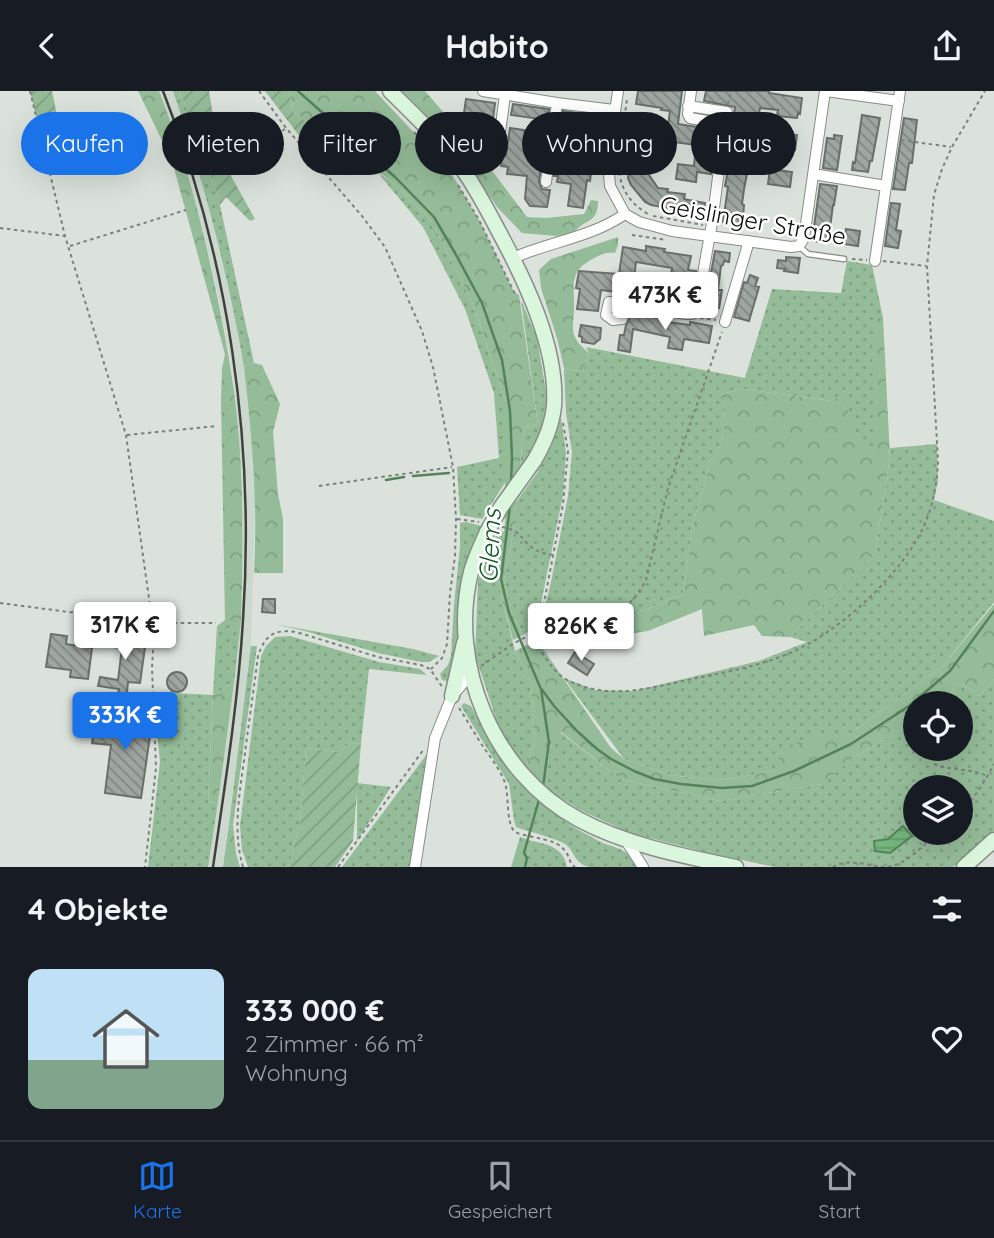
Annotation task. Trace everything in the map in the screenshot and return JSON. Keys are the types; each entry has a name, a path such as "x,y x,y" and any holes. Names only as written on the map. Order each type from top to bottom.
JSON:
{"main road":[{"path":"390,91 444,146 475,187 513,258 536,309 548,351 554,405 547,436 534,461 501,507 487,532 471,573 466,638 472,673 483,708 509,758 533,786 576,818 625,839 736,867"},
{"path":"452,696 466,638"},
{"path":"964,867 994,840"}],"street":[{"path":"483,91 505,95 533,95 557,103 614,110"},
{"name":"Geislinger Straße","path":"618,91 608,161 609,179 625,214 654,227 709,237 799,246"},
{"path":"691,91 688,106 691,118"},
{"path":"799,246 804,238 826,91 899,96 875,261"},
{"path":"503,112 505,95"},
{"path":"546,182 557,103"},
{"path":"688,106 727,112"},
{"path":"813,174 886,186"},
{"path":"626,306 692,314 697,307 718,175"},
{"name":"Geislinger Straße","path":"513,258 539,247 594,232 625,214"},
{"path":"725,322 749,241"},
{"path":"415,867 435,738 452,696 472,673"},
{"path":"625,839 646,867"},
{"path":"646,867 653,847"}],"lane":[{"name":"Geislinger Straße","path":"799,246 808,254 844,259"}],"path":[{"path":"30,91 65,236 126,435 153,623 156,768 145,867"},
{"path":"259,91 286,128 362,216 385,247 426,343 453,467 456,519 447,644 442,658 430,669"},
{"path":"628,91 618,168 627,197 647,214 705,225"},
{"path":"727,112 731,91"},
{"path":"531,635 546,659 564,678 595,689 633,691 763,663 789,654 812,643 854,612 888,577 914,545 934,500 938,461 927,266 934,195 942,169 985,91"},
{"path":"893,139 953,147"},
{"path":"456,181 479,220 514,292 519,295 528,292"},
{"path":"69,246 186,210"},
{"path":"0,228 65,236"},
{"name":"Geislinger Straße","path":"844,259 927,266"},
{"path":"537,627 598,623 613,617 640,591 646,580 668,488 725,322 692,314"},
{"path":"126,435 217,426"},
{"path":"319,486 453,467"},
{"path":"472,673 513,644 531,635 537,627 548,585 553,555 533,549 519,532 503,527"},
{"path":"0,603 153,623 216,623"},
{"path":"243,867 236,827 258,656 265,639 274,633 287,631 430,669 437,681 452,696 502,776 508,797 510,822 515,832 562,846 571,866 575,867"},
{"path":"338,867 435,738"},
{"path":"934,764 942,768 976,771 988,777"},
{"path":"973,798 994,764"},
{"path":"833,867 850,863 889,867 899,864 922,845"}],"shaded area":[{"path":"159,91 173,91 180,112 167,112"},
{"path":"187,175 201,175 234,308 252,433 255,503 251,646 223,867 208,867 241,620 243,531 231,362"},
{"path":"903,826 903,843 890,853 875,851 874,841 888,839"}],"green space":[{"path":"30,91 52,91 56,112 35,112"},
{"path":"138,91 159,91 167,112 162,112 162,140"},
{"path":"173,91 179,91 188,112 180,112"},
{"path":"179,91 209,91 212,112 188,112"},
{"path":"265,91 290,91 292,111 298,115 298,134 284,112 281,112"},
{"path":"290,91 375,91 395,112 298,112 298,115 292,111"},
{"path":"402,91 425,91 443,112 423,112"},
{"path":"401,119 415,134 415,175 452,175 479,220 514,292 519,295 538,425 524,427 513,533 504,580 510,608 523,635 513,640 499,579 505,522 505,399 472,302 431,220 383,175 401,175"},
{"path":"176,175 188,175 213,274 231,373 241,467 241,620 225,620 221,399 225,354"},
{"path":"199,175 211,175 220,205 254,363 244,367 231,297"},
{"path":"211,175 230,175 255,219 250,221 226,197 220,205"},
{"path":"380,175 394,183 431,220 472,302 505,399 506,481 482,519 460,515 457,467 499,458 494,393 465,309 423,227"},
{"path":"475,175 495,175 527,217 584,214 591,200 598,201 593,218 574,233 556,236 522,233 497,207"},
{"path":"618,237 615,253 604,254 589,261 575,276 573,331 578,342 589,353 583,372 564,368 541,288 539,270 551,259"},
{"path":"847,261 872,265 883,318 876,318 874,453 858,446 832,401 743,389 721,394 725,410 722,443 710,462 692,528 683,594 602,628 597,623 540,623 568,496 572,452 566,413 564,368 583,372 589,353 586,347 745,378 772,289 841,293"},
{"path":"521,300 537,338 547,397 544,429 520,468 524,427 538,425"},
{"path":"876,318 883,318 890,457 875,554 790,637 762,636 754,625 704,636 702,609 648,631 622,635 602,628 683,594 692,528 710,462 722,443 725,410 720,394 743,389 831,401 842,395 860,445 874,453 872,347"},
{"path":"254,363 262,365 280,404 273,432 278,494 283,519 283,573 254,573 253,470 244,367"},
{"path":"561,417 566,453 563,495 538,618 531,630 523,635 510,608 504,580 516,502 537,473 551,447"},
{"path":"937,444 938,481 934,500 994,521 994,602 942,667 909,691 903,691 903,695 847,736 814,736 776,770 713,780 670,775 624,759 564,678 595,690 633,691 759,661 807,642 790,637 875,554 890,448"},
{"path":"460,523 482,526 460,611 456,656 450,679 446,681 442,680 440,674 448,665 451,655"},
{"path":"499,530 504,532 499,579 501,595 515,651 531,682 535,742 525,770 502,737 475,655 478,580 489,548"},
{"path":"994,604 994,679 980,696 959,683 952,691 909,691 942,667"},
{"path":"225,620 241,620 234,683 213,695 217,626"},
{"path":"274,624 439,656 429,662 421,662"},
{"path":"290,636 379,662 420,669 427,675 369,669 361,743 349,744 339,752 306,748 300,822 289,867 248,867 242,850 240,826 261,656 275,637"},
{"path":"537,640 611,748 624,759 670,775 713,780 775,770 782,748 814,736 847,736 903,695 903,729 856,756 822,784 720,801 620,779 561,732 551,743 545,788 525,770 535,742 531,682 515,651"},
{"path":"251,646 257,646 233,825 229,824"},
{"path":"994,679 994,831 953,867 775,867 630,833 582,811 545,788 551,742 560,732 620,779 720,801 821,784 856,756 903,729 903,761 973,761 973,692 980,696"},
{"path":"234,683 218,802 208,803 213,695"},
{"path":"959,683 972,691 952,691"},
{"path":"153,692 213,695 208,803 218,802 208,867 148,867 160,762"},
{"path":"464,703 471,706 505,764 522,786 572,826 625,852 637,867 589,867 580,863 565,844 516,827 509,784 461,706"},
{"path":"361,743 353,841 335,867 289,867 300,822 306,748 339,752 349,744"},
{"path":"430,750 412,867 342,867"},
{"path":"357,783 391,787 357,841"},
{"path":"229,824 233,825 240,867 223,867"},
{"path":"520,837 532,841 524,867 511,867"},
{"path":"532,841 559,851 567,867 524,867"}],"building":[{"path":"638,91 682,91 678,124 691,126 691,144 677,142 677,112 636,104"},
{"path":"706,91 769,91 802,98 797,118 796,112 760,108 759,112 734,112 735,107 704,101"},
{"path":"466,99 495,103 494,112 464,112"},
{"path":"513,104 549,109 548,112 522,112 522,117 511,115"},
{"path":"862,115 880,118 868,172 852,170"},
{"path":"904,118 917,120 912,163 909,163 905,190 893,189"},
{"path":"510,128 522,130 522,175 540,175 542,189 550,190 547,207 530,206 525,199 527,176 508,174"},
{"path":"834,135 842,136 837,170 823,168 827,138 834,139"},
{"path":"678,164 691,166 691,175 697,175 696,182 676,179"},
{"path":"591,175 590,181 587,180 583,208 568,206 571,184 557,182 558,176 554,176"},
{"path":"628,175 649,175 658,188 685,194 684,199 705,203 703,216 688,214 689,205 676,214 673,209 645,202"},
{"path":"727,175 747,175 742,204 743,217 740,217 739,224 723,222 728,187 725,186"},
{"path":"769,175 792,175 790,187 768,184"},
{"path":"820,184 837,186 828,243 812,241"},
{"path":"891,203 900,204 896,230 901,231 898,248 885,246"},
{"path":"846,229 860,231 858,246 844,244"},
{"path":"646,246 691,256 688,270 696,271 694,282 685,281 682,306 667,303 672,268 636,262 629,298 616,296 617,292 601,290 598,311 577,309 580,289 576,288 579,271 619,274 623,247 646,251"},
{"path":"715,251 730,253 729,262 724,261 721,266 718,290 722,290 719,308 705,306"},
{"path":"786,257 800,258 798,273 777,268 778,260 786,261"},
{"path":"750,275 758,278 755,286 759,287 749,321 734,317 744,282 747,283"},
{"path":"646,285 653,286 660,295 652,301 642,300 636,292"},
{"path":"631,315 712,326 709,343 684,339 682,350 668,348 670,337 633,329 630,352 618,350 620,335 624,335"},
{"path":"581,325 601,328 600,339 594,344 582,342 582,337 579,336"},
{"path":"263,599 275,599 275,613 262,612"},
{"path":"107,624 115,626 114,636 146,640 140,683 128,682 126,702 117,701 119,689 98,686 100,677 118,680 122,648 104,646"},
{"path":"51,634 67,636 66,644 92,648 88,679 70,677 71,670 46,667"},
{"path":"575,652 594,664 587,675 568,663"},
{"path":"177,672 184,675 187,682 184,689 177,692 170,689 167,682 170,675"},
{"path":"132,708 148,710 146,729 151,729 141,798 105,793 111,745 92,743 96,714 116,717 115,724 129,726"}],"waterway":[{"name":"Glems","path":"298,91 395,177 434,217 455,253 482,303 502,360 510,411 511,482"},
{"path":"413,476 449,473"},
{"path":"386,480 404,477"},
{"name":"Glems","path":"510,506 501,579 509,613 540,687 554,706 597,749 611,759 654,779 722,788 752,786 794,771 851,744 909,706 950,671 994,611"},
{"path":"541,689 549,742 543,787"},
{"path":"525,867 527,858 524,853 540,796"}],"railway":[{"path":"163,91 186,154 220,285 232,351 245,486 246,553 241,651 213,867"}]}
